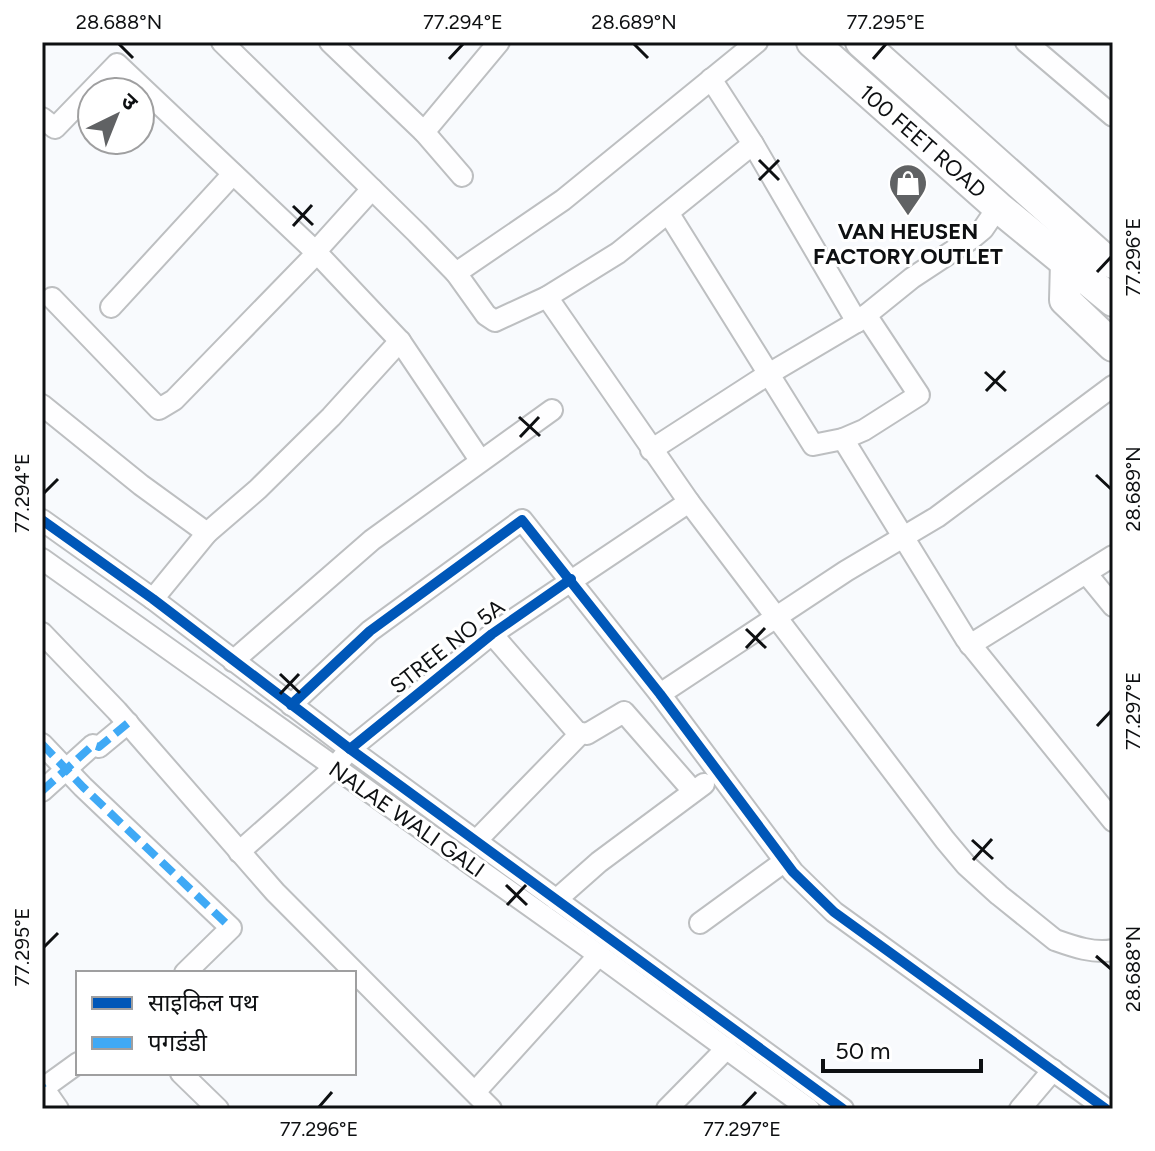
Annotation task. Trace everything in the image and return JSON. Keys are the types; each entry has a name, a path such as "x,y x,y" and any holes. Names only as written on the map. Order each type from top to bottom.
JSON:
{"main road":[{"name":"100 FEET ROAD","path":"812,42 998,207 1113,301"},
{"name":"100 FEET ROAD","path":"861,42 1110,263"},
{"path":"1066,262 1065,300 1113,346"}],"street":[{"path":"222,42 456,273 486,315 495,321 547,297 618,253 753,144"},
{"path":"424,132 499,42"},
{"path":"456,273 563,200 757,42"},
{"path":"1026,42 1113,116"},
{"path":"342,46 462,176"},
{"path":"42,118 55,128 117,64 317,253 400,341 480,460"},
{"path":"669,214 813,445 843,439 864,430 919,395 861,318 711,79"},
{"path":"111,307 233,174"},
{"path":"52,298 159,409 174,400 317,253 372,189"},
{"path":"651,450 861,318 912,278 971,239 983,229 998,207"},
{"path":"547,297 651,450 775,619 966,865 1055,940 1094,950 1113,950"},
{"path":"153,599 207,533 258,489 321,427 400,341"},
{"path":"660,694 846,571 902,539 977,488 1113,386"},
{"path":"42,405 141,485 207,533"},
{"path":"233,661 346,561 552,410"},
{"path":"843,439 970,645 1113,821"},
{"name":"STREE NO 5A","path":"239,852 334,768 350,749 492,634 689,502"},
{"path":"42,520 843,1109"},
{"path":"291,705 370,631 522,520 571,579 814,895 1106,1109"},
{"path":"970,645 1113,556"},
{"name":"NALAE WALI GALI","path":"45,567 599,955 809,1109"},
{"path":"1086,573 1113,606"},
{"path":"42,633 128,723 275,892 354,971"},
{"path":"492,634 580,734"},
{"path":"476,841 580,734 587,734 624,712 693,791"},
{"path":"42,791 93,745 99,747 128,723"},
{"path":"42,744 231,928 187,971"},
{"path":"556,900 623,843 718,773"},
{"path":"700,923 785,861"},
{"path":"475,1092 599,955"},
{"path":"356,973 491,1109"},
{"path":"667,1109 727,1048"},
{"path":"58,1109 42,1087 76,1064"},
{"path":"1020,1109 1053,1070"},
{"path":"183,1075 218,1109"}],"marked path":[{"path":"42,791 93,745 99,747 128,723"},
{"path":"42,744 231,928"}],"cycle path":[{"path":"42,520 843,1109"},
{"path":"291,705 370,631 522,520 660,694 793,872 834,912 1106,1109"},
{"path":"350,749 492,634 571,579"}],"place":[{"name":"VAN HEUSEN FACTORY OUTLET","path":"908,217"}]}
